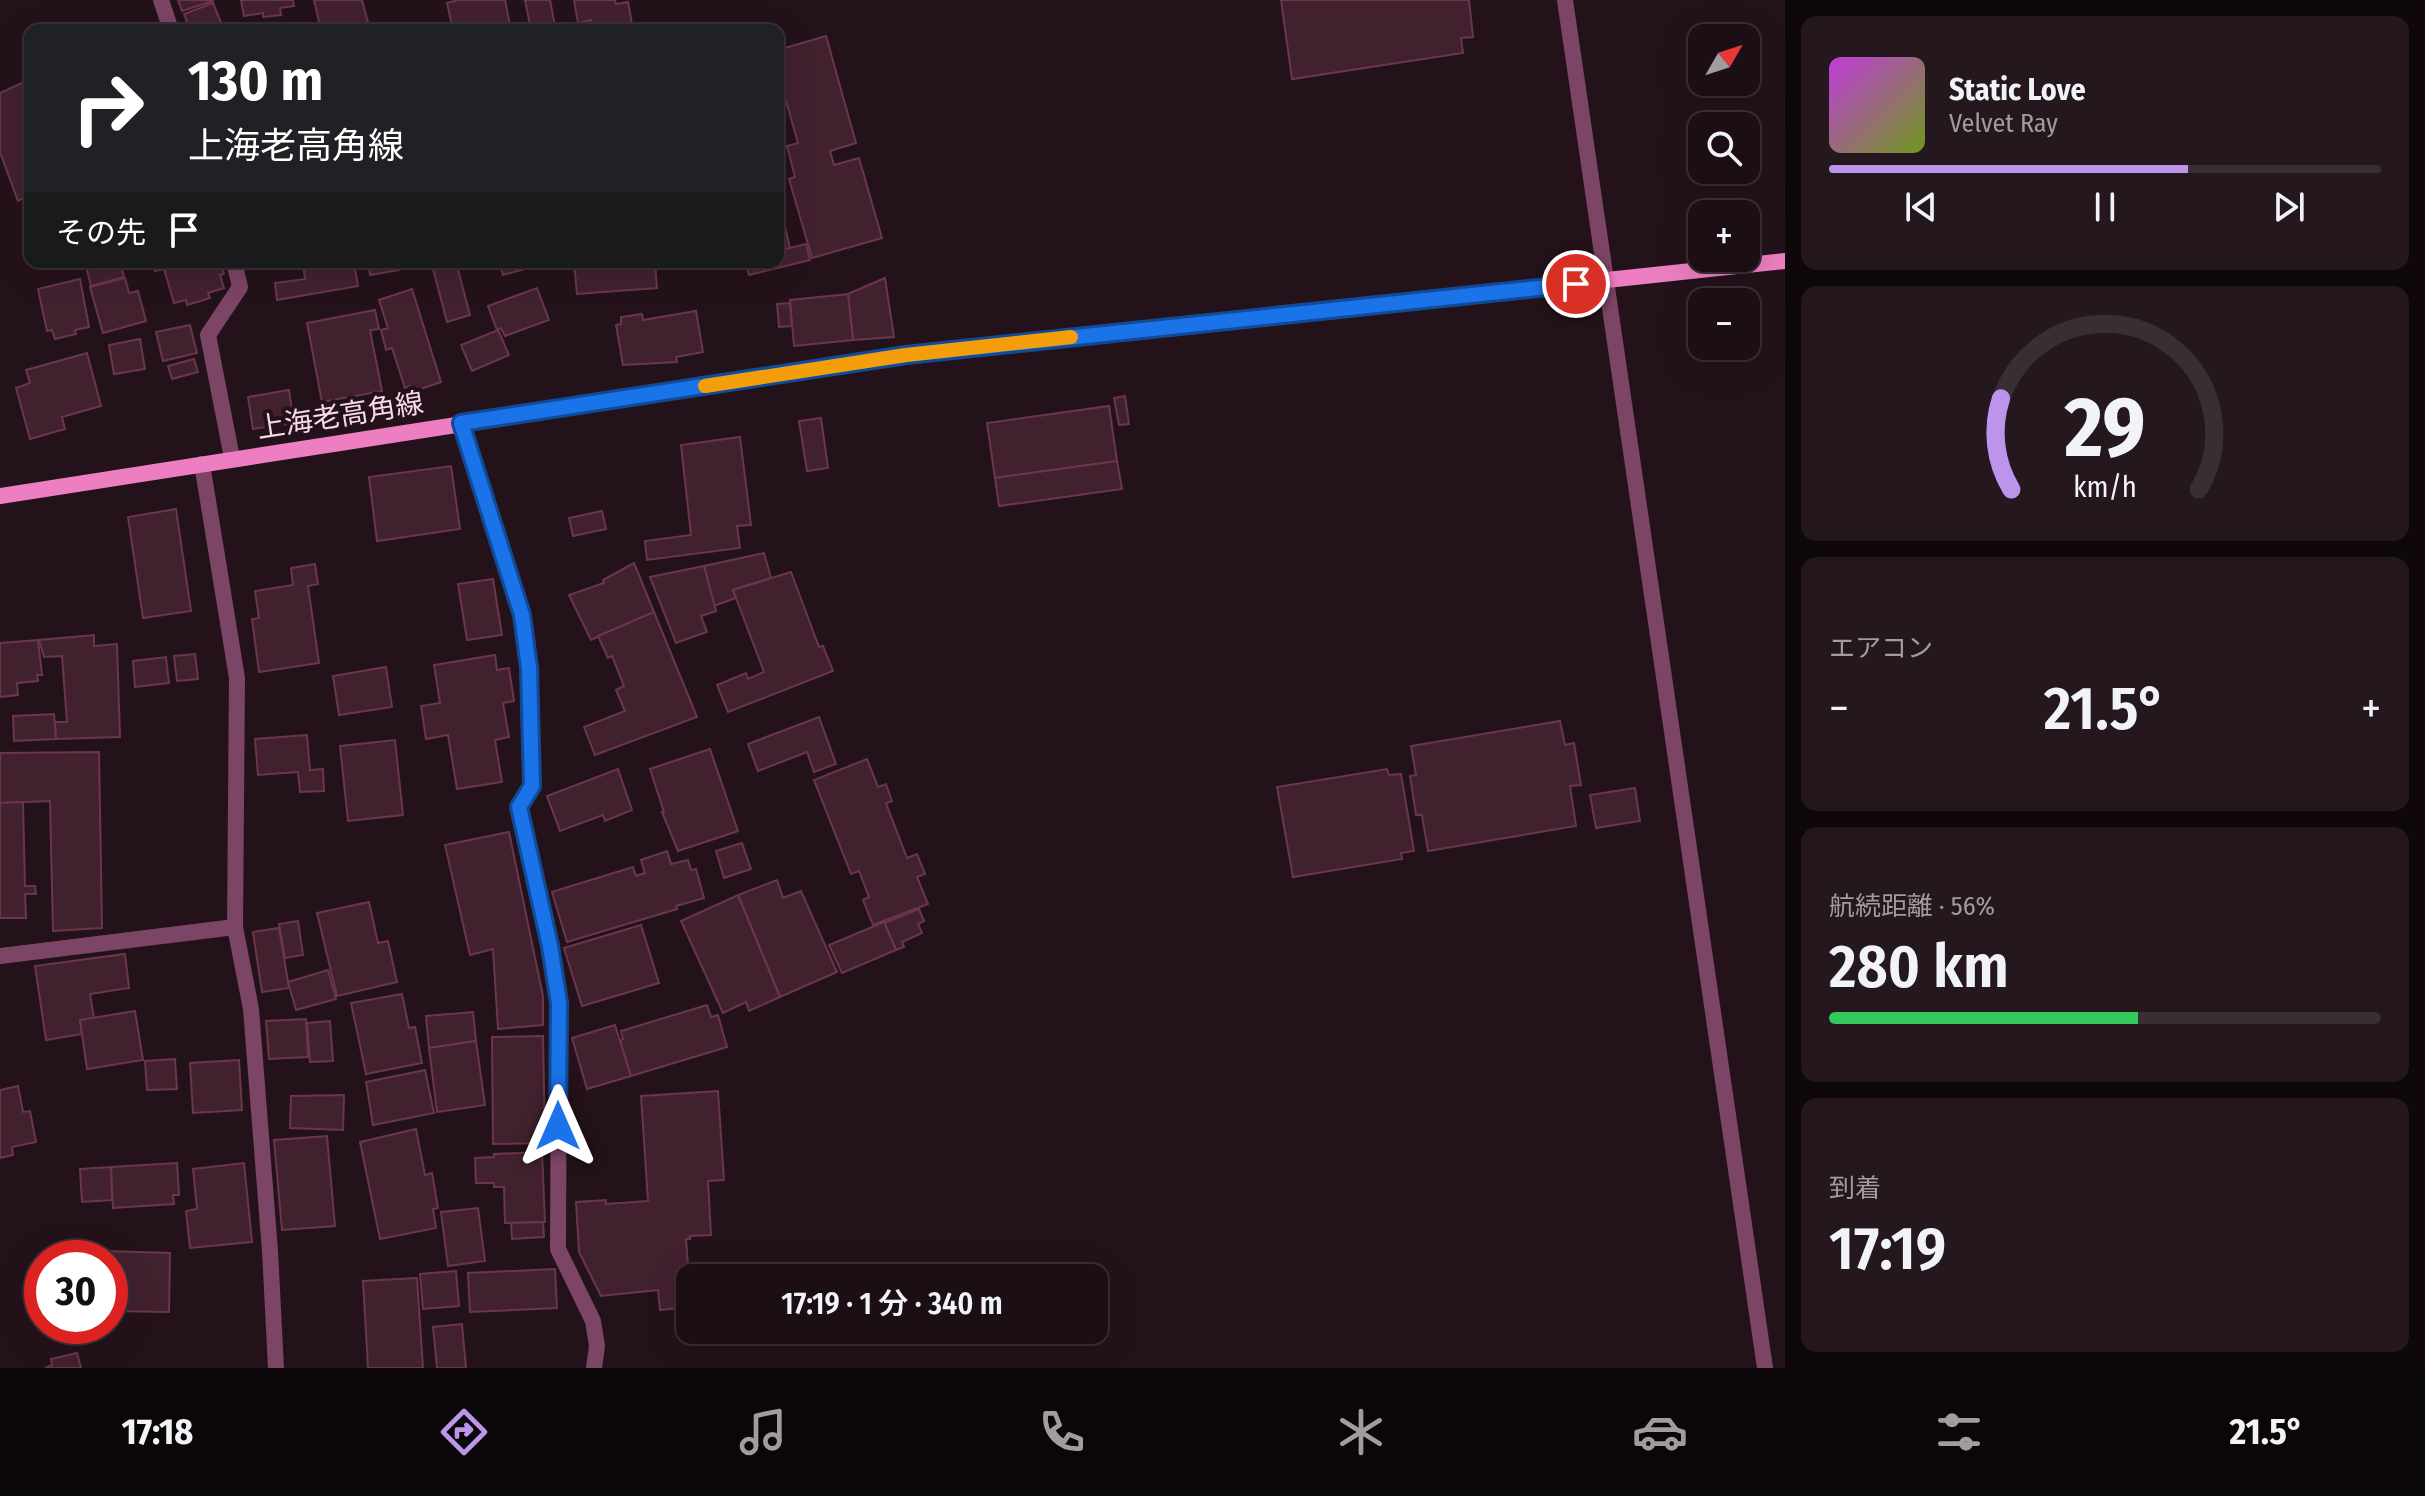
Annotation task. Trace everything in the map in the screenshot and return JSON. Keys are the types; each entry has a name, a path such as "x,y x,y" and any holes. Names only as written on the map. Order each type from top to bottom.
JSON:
{"main road":[{"name":"上海老高角線","path":"0,496 906,355 1785,261"}],"street":[{"path":"161,0 169,24"},
{"path":"1565,0 1765,1368"},
{"path":"232,458 208,335 240,287 235,268"},
{"path":"461,423 522,615 528,655 532,786 519,807 550,946 559,1003 558,1249 593,1321 597,1346 594,1368"},
{"path":"202,464 237,678 235,927 251,1009 276,1368"},
{"path":"0,956 235,927"}],"building":[{"path":"178,0 213,0 213,1 182,11"},
{"path":"241,0 293,0 294,6 280,8 281,15 263,17 263,13 244,16"},
{"path":"314,0 362,0 368,24 320,24"},
{"path":"458,0 505,0 510,24 452,24 447,3"},
{"path":"525,0 550,0 555,24 530,24"},
{"path":"574,0 615,0 616,4 628,2 632,24 592,24 591,20 578,23"},
{"path":"1281,0 1469,0 1473,37 1461,38 1463,53 1292,79"},
{"path":"213,3 222,24 188,24 184,14"},
{"path":"826,36 856,143 830,151 834,165 859,158 882,238 812,258 789,179 795,177 787,146 798,143 784,94 784,48"},
{"path":"24,82 24,198 18,201 0,152 0,93"},
{"path":"784,223 790,248 784,250"},
{"path":"806,244 810,260 784,266 784,250"},
{"path":"86,268 122,268 124,277 91,286"},
{"path":"154,268 222,268 224,274 220,275 224,288 208,293 210,298 187,305 186,300 174,303 164,269 155,271"},
{"path":"303,268 362,268 355,269 358,286 277,300 275,283 305,279"},
{"path":"369,268 399,270 370,275"},
{"path":"458,268 470,315 447,322 433,269"},
{"path":"501,268 528,268 503,275"},
{"path":"575,268 655,268 657,288 577,294"},
{"path":"747,268 777,268 749,275"},
{"path":"125,278 129,293 138,291 146,321 103,333 90,287"},
{"path":"885,278 894,337 853,340 848,294"},
{"path":"80,279 89,327 55,339 52,330 47,331 38,289"},
{"path":"537,288 549,320 505,336 501,328 497,330 488,306"},
{"path":"412,289 441,382 412,392 410,386 405,388 392,348 386,350 381,330 388,328 379,300"},
{"path":"848,294 853,340 794,346 790,300"},
{"path":"790,303 792,326 779,327 777,304"},
{"path":"375,310 379,329 370,330 382,391 322,402 307,323"},
{"path":"696,311 703,352 676,357 677,362 623,365 616,325 621,324 621,317 642,314 643,320"},
{"path":"190,325 197,353 163,361 156,332"},
{"path":"498,330 509,355 472,371 461,345"},
{"path":"140,339 145,369 114,374 109,345"},
{"path":"87,353 101,406 62,417 65,429 30,439 16,388 30,383 26,370"},
{"path":"194,359 198,372 172,379 168,366"},
{"path":"289,390 294,423 253,429 248,397"},
{"path":"1125,396 1129,424 1119,425 1114,398"},
{"path":"1109,406 1117,461 995,478 987,423"},
{"path":"821,418 828,468 807,471 799,421"},
{"path":"740,437 751,525 737,526 740,548 647,560 645,541 691,535 681,445"},
{"path":"1117,461 1122,489 999,506 995,478"},
{"path":"451,466 460,529 377,541 369,477"},
{"path":"176,509 191,611 143,618 128,517"},
{"path":"602,511 606,529 573,536 569,518"},
{"path":"764,553 771,578 733,590 736,598 714,606 704,566"},
{"path":"634,563 654,612 591,640 569,595 604,583 603,580"},
{"path":"315,564 318,584 308,586 319,663 259,672 252,619 259,618 255,591 293,585 291,568"},
{"path":"704,566 716,611 701,616 707,632 676,643 650,577"},
{"path":"791,572 819,647 823,646 833,671 728,712 717,685 746,673 748,679 764,672 733,590"},
{"path":"493,579 502,635 467,640 458,584"},
{"path":"654,612 697,717 595,755 584,727 625,711 616,690 624,686 612,656 608,658 598,636"},
{"path":"94,635 94,646 117,644 120,737 56,739 55,722 67,722 62,656 44,657 39,640"},
{"path":"38,640 42,675 37,675 38,681 17,683 18,695 0,697 0,643"},
{"path":"195,654 198,679 177,681 174,656"},
{"path":"495,655 497,670 509,668 514,701 503,703 509,737 495,740 502,782 457,789 448,735 426,739 421,706 440,703 434,665"},
{"path":"166,657 169,683 135,687 133,661"},
{"path":"386,667 392,707 339,715 333,676"},
{"path":"54,714 56,739 14,741 13,716"},
{"path":"819,717 836,764 814,772 807,752 758,771 748,744"},
{"path":"1560,721 1565,745 1574,743 1581,785 1570,786 1576,826 1428,851 1422,815 1416,815 1410,776 1416,775 1411,746"},
{"path":"307,735 310,770 323,769 324,791 300,792 298,772 258,775 255,739"},
{"path":"395,740 403,815 348,821 340,746"},
{"path":"710,749 738,831 678,851 662,812 650,769"},
{"path":"99,752 102,928 53,931 50,801 0,803 0,753"},
{"path":"867,759 878,787 886,784 892,801 886,803 907,858 917,854 925,874 917,877 928,904 873,925 863,900 869,897 859,871 851,874 814,780"},
{"path":"618,769 632,810 605,821 603,815 560,831 547,796"},
{"path":"1387,769 1389,775 1401,774 1414,851 1401,853 1402,859 1293,877 1277,787"},
{"path":"1635,788 1640,821 1596,828 1590,795"},
{"path":"23,802 25,886 35,886 36,894 25,894 26,918 0,918 0,803"},
{"path":"509,832 543,996 543,1025 498,1029 493,949 470,955 445,845"},
{"path":"742,843 751,869 724,878 716,851"},
{"path":"667,851 671,864 688,860 691,870 696,869 704,898 567,942 552,892 633,867 636,876 645,873 641,860"},
{"path":"777,880 783,898 801,891 837,972 780,997 738,895"},
{"path":"738,895 780,997 749,1011 746,1002 723,1013 681,921"},
{"path":"369,902 378,943 388,941 397,982 337,996 317,913"},
{"path":"919,909 924,921 918,924 922,933 902,942 904,947 896,950 884,923"},
{"path":"298,921 303,955 285,958 279,924"},
{"path":"884,922 896,950 842,973 829,945"},
{"path":"641,925 659,983 582,1006 564,948"},
{"path":"279,928 289,988 262,992 253,932"},
{"path":"125,954 129,988 90,994 94,1018 80,1020 82,1034 46,1040 35,966"},
{"path":"328,970 336,999 296,1010 288,982"},
{"path":"402,994 409,1028 415,1027 422,1063 366,1074 351,1003"},
{"path":"707,1005 711,1017 718,1015 727,1047 631,1076 620,1041 623,1039 621,1031"},
{"path":"135,1011 143,1060 87,1069 80,1020"},
{"path":"473,1012 476,1041 429,1048 426,1016"},
{"path":"306,1019 308,1057 269,1059 266,1021"},
{"path":"330,1021 333,1061 310,1062 307,1023"},
{"path":"615,1025 631,1076 587,1089 572,1038"},
{"path":"543,1036 545,1143 493,1144 492,1037"},
{"path":"476,1041 485,1105 437,1112 429,1048"},
{"path":"175,1059 177,1089 147,1090 145,1061"},
{"path":"239,1060 242,1110 193,1113 190,1063"},
{"path":"425,1070 434,1113 373,1125 366,1082"},
{"path":"18,1086 23,1112 30,1111 36,1142 12,1147 13,1155 0,1158 0,1090"},
{"path":"718,1091 724,1180 708,1181 711,1235 686,1239 688,1264 676,1264 676,1308 660,1310 658,1290 601,1296 579,1252 576,1202 606,1200 606,1204 648,1201 641,1096"},
{"path":"344,1095 343,1130 290,1128 291,1096"},
{"path":"416,1129 425,1175 432,1173 438,1208 433,1209 436,1228 380,1239 360,1142"},
{"path":"327,1136 335,1226 282,1230 274,1140"},
{"path":"542,1152 545,1222 505,1223 504,1187 494,1187 494,1183 476,1183 475,1158"},
{"path":"177,1163 179,1195 173,1195 174,1204 113,1208 111,1167"},
{"path":"244,1163 252,1242 190,1248 186,1211 197,1209 193,1169"},
{"path":"111,1167 112,1200 82,1202 80,1169"},
{"path":"478,1208 485,1261 448,1266 441,1212"},
{"path":"543,1222 544,1237 512,1239 511,1223"},
{"path":"128,1252 170,1253 169,1312 128,1311"},
{"path":"555,1269 557,1308 470,1312 468,1273"},
{"path":"456,1271 459,1306 423,1309 420,1274"},
{"path":"417,1278 423,1368 368,1368 363,1281"},
{"path":"462,1324 466,1368 437,1368 433,1327"},
{"path":"77,1353 81,1368 45,1368 52,1365 51,1359"}],"slow traffic":[{"path":"705,386 906,355 1071,337"}],"route":[{"path":"558,1126 559,1003 550,946 519,807 532,786 529,668 522,615 461,423 906,355 1576,284"}]}
